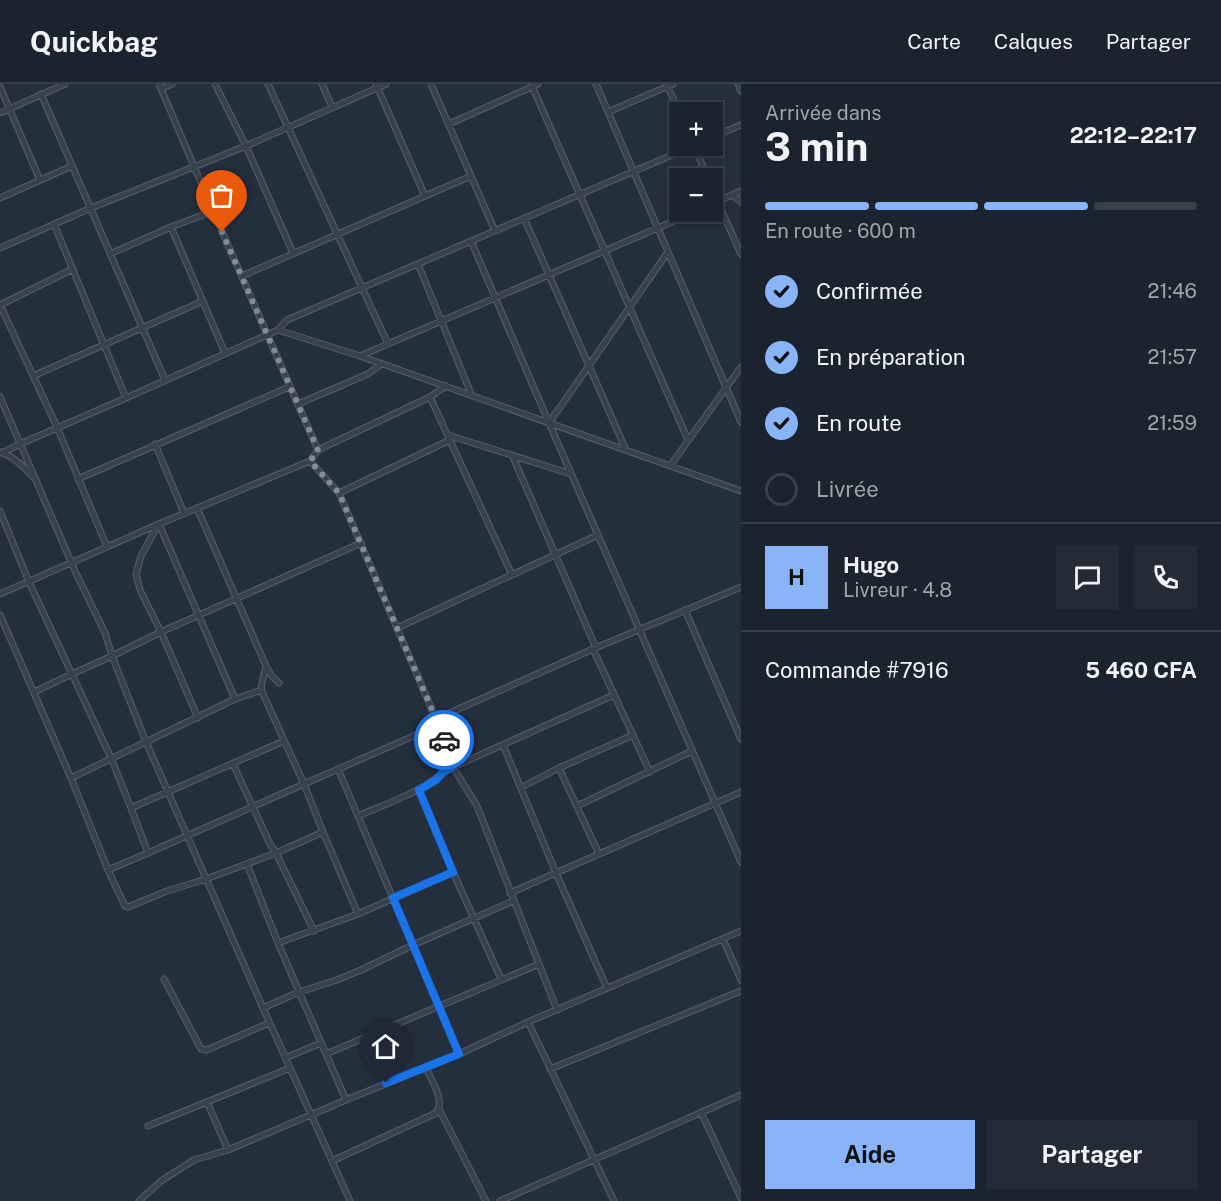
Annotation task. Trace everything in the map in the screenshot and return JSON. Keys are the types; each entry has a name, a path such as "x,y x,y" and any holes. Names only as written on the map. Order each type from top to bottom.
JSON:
{"street":[{"path":"172,84 160,86 318,450"},
{"path":"215,84 246,146 293,253"},
{"path":"268,84 388,344"},
{"path":"322,84 332,107"},
{"path":"0,248 91,208 246,146 377,86 386,84"},
{"path":"431,84 495,231"},
{"path":"596,84 741,422"},
{"path":"738,84 741,91"},
{"path":"0,112 62,85"},
{"path":"448,124 535,85 580,194 688,440"},
{"path":"608,112 669,85 675,102"},
{"path":"377,86 425,196"},
{"path":"0,87 39,180"},
{"path":"41,94 165,380"},
{"path":"723,132 741,125"},
{"path":"1,452 278,330 287,320 669,156"},
{"path":"0,198 72,166"},
{"path":"242,276 471,176"},
{"path":"723,199 741,191"},
{"path":"732,195 741,202"},
{"path":"110,254 213,211"},
{"path":"524,218 626,450"},
{"path":"723,219 741,254"},
{"path":"360,356 671,222"},
{"path":"54,224 126,398"},
{"path":"171,227 225,353"},
{"path":"471,241 741,862"},
{"path":"549,423 668,252"},
{"path":"418,264 472,396"},
{"path":"73,268 0,305 57,427 107,547"},
{"path":"33,376 203,301"},
{"path":"278,330 360,356 741,491"},
{"path":"298,404 368,374 381,364"},
{"path":"670,466 741,367"},
{"path":"0,594 184,513 310,461 318,450 430,398 446,386"},
{"path":"78,478 289,387"},
{"path":"0,397 71,563 105,633 146,742 350,1201"},
{"path":"430,398 512,575"},
{"path":"339,493 449,437 571,474"},
{"path":"154,444 184,513"},
{"path":"1,452 26,468 36,482"},
{"path":"512,455 614,695 650,772"},
{"path":"310,461 339,493 436,719 453,767 477,806 557,1010"},
{"path":"197,508 266,666 279,682"},
{"path":"0,511 29,582 111,758 148,853"},
{"path":"159,524 235,699"},
{"path":"159,524 141,556 136,574 140,590 198,718"},
{"path":"397,628 598,535"},
{"path":"34,693 198,615 361,543"},
{"path":"108,870 432,728 436,719 741,587"},
{"path":"685,610 741,739"},
{"path":"0,615 124,906 128,908 167,891 247,864 323,832"},
{"path":"266,666 261,687 262,694 304,784 358,914"},
{"path":"71,778 235,699 262,690"},
{"path":"358,816 419,790 453,767 614,695"},
{"path":"522,787 633,735"},
{"path":"131,808 284,741"},
{"path":"503,745 556,873 608,988"},
{"path":"577,806 692,751"},
{"path":"232,764 314,931"},
{"path":"560,768 599,854"},
{"path":"338,769 459,1054"},
{"path":"419,790 501,979"},
{"path":"510,892 741,792"},
{"path":"247,864 278,943 346,1100"},
{"path":"278,943 358,914 453,872"},
{"path":"263,1008 299,992 353,974 412,945 513,901"},
{"path":"139,1201 161,1181 194,1160 228,1150 459,1054 741,931"},
{"path":"723,939 741,980"},
{"path":"326,1054 539,963"},
{"path":"164,979 201,1049 207,1050 269,1023"},
{"path":"550,1069 741,991"},
{"path":"528,1022 614,1201"},
{"path":"285,1058 321,1043"},
{"path":"426,1067 440,1101 439,1109 486,1201"},
{"path":"148,1126 290,1068"},
{"path":"500,1201 741,1095"},
{"path":"207,1102 228,1150"},
{"path":"332,1161 436,1113 439,1109"},
{"path":"701,1112 741,1198"}],"way so far":[{"path":"222,232 318,450 310,461 339,493 444,740"}],"route":[{"path":"386,1083 459,1054 393,898 453,872 419,790 453,767 444,740"}]}
